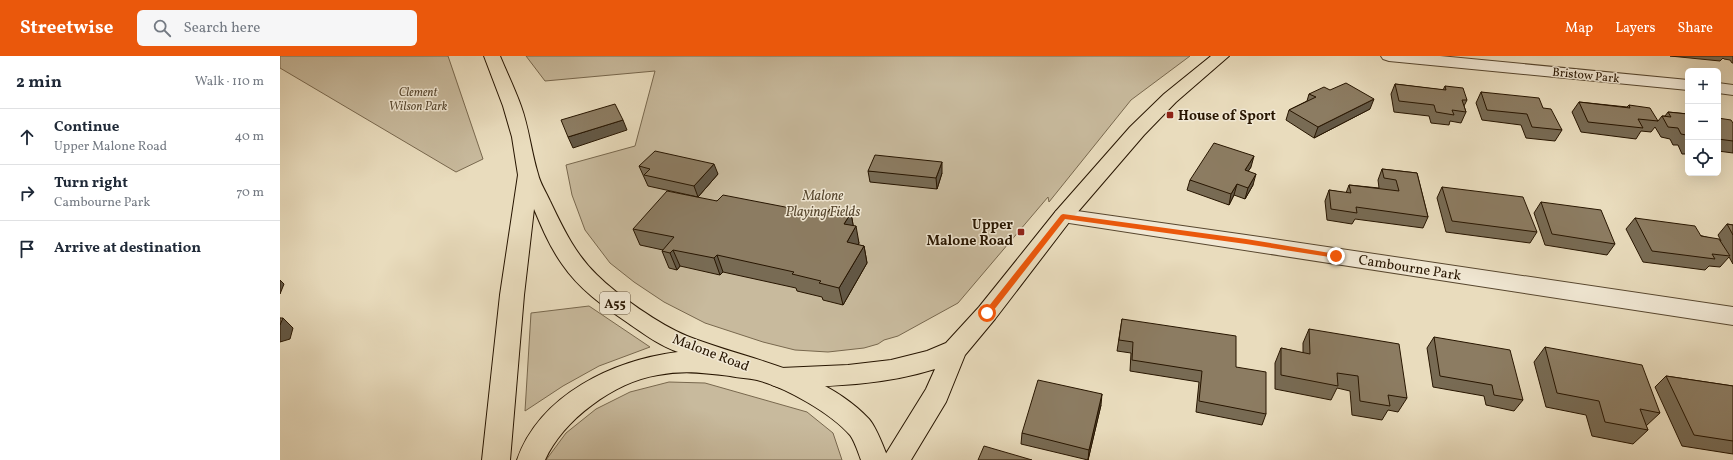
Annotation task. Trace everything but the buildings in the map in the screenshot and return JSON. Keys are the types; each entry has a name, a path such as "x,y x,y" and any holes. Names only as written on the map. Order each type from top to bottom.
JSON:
{"main road":[{"name":"Malone Road","path":"492,56 512,106 521,137 528,174 559,241 570,259 588,280 606,297 626,311 677,342 769,374"},
{"path":"896,460 937,394 955,350 987,313 1063,216 1136,131 1170,98 1221,56"},
{"name":"Malone Road","path":"496,460 512,294 528,174"},
{"path":"769,374 876,374 923,363 955,350"},
{"name":"A55","path":"531,460 550,428 574,404 597,388 622,376 656,365 689,362 769,374 819,396 843,411 860,429 875,460"}],"street":[{"name":"Bristow Park","path":"1389,56 1685,85"},
{"path":"1721,88 1733,90"},
{"name":"Cambourne Park","path":"1063,216 1246,242 1733,316"}],"green space":[{"name":"Clement Wilson Park","path":"280,56 448,56 483,159 456,172 280,68"},
{"name":"Malone Playing Fields","path":"526,56 1190,56 1131,100 1049,202 1048,197 958,303 898,336 884,340 878,344 864,348 828,352 795,350 763,342 705,323 664,302 634,282 610,263 585,230 572,195 566,165 635,146 655,71 545,81"},
{"path":"589,306 650,347 599,366 563,386 525,411 531,313"},
{"path":"669,382 705,383 807,412 833,433 842,460 546,460 566,433 596,409 630,392"}],"place":[{"name":"House of Sport","path":"1170,115"},
{"name":"Upper Malone Road","path":"1021,232"}],"route":[{"path":"987,313 1063,216 1336,256"}]}
